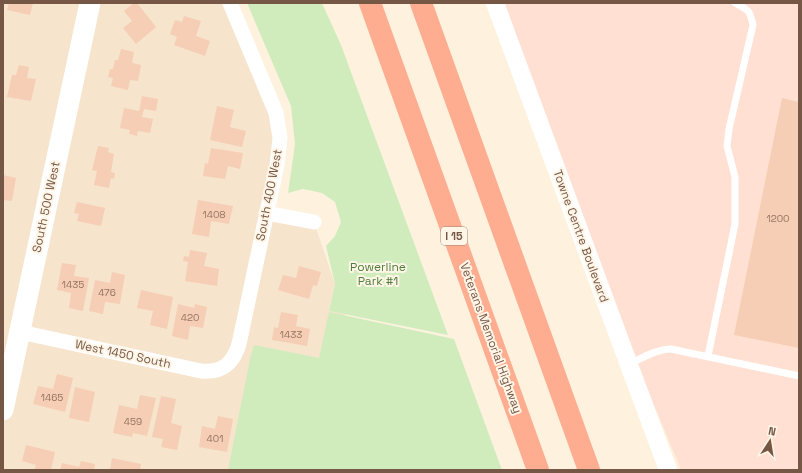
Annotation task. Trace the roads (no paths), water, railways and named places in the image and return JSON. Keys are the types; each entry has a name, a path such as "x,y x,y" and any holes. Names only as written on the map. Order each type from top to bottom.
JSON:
{"highway":[{"name":"Veterans Memorial Highway","path":"370,3 538,470"},
{"path":"421,3 590,470"}],"main road":[{"name":"South 500 West","path":"3,410 90,3"}],"street":[{"name":"South 400 West","path":"226,366 232,360 239,344 279,151 276,113 230,3"},
{"name":"Towne Centre Boulevard","path":"495,3 668,470"},
{"path":"266,213 314,222"},
{"name":"West 1450 South","path":"20,332 201,371 210,372 226,366"}],"lane":[{"path":"708,356 735,224 735,177 727,146 729,129 752,25 751,15 748,10 735,3"},
{"path":"629,364 666,349 708,356 799,376"}],"park label":[{"name":"Powerline Park #1","path":"378,274"}]}
